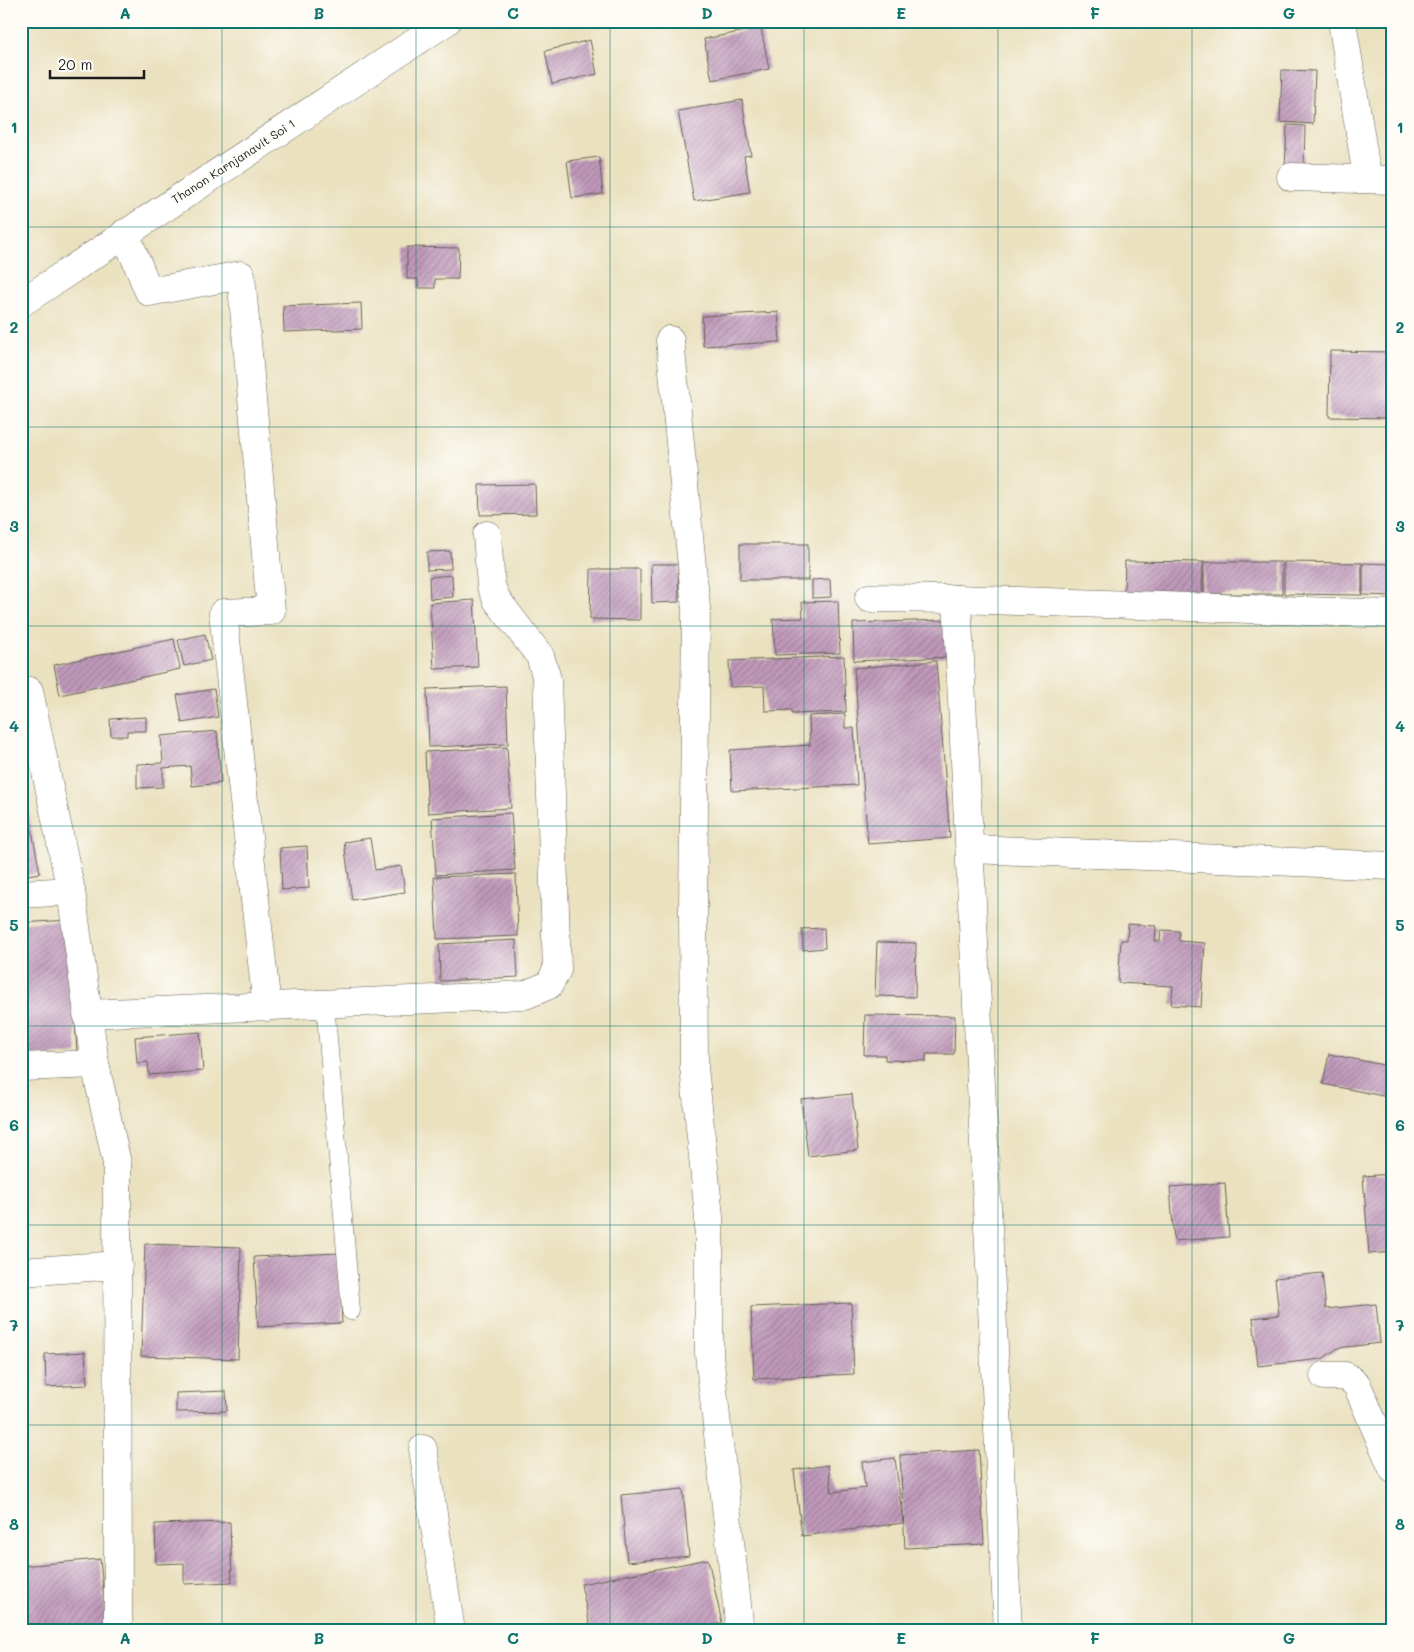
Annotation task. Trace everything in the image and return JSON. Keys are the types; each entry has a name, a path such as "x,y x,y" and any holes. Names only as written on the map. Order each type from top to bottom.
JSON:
{"street":[{"name":"Thanon Karnjanavit Soi 1","path":"21,303 447,21"},
{"path":"1291,178 1380,178 1342,21"},
{"path":"125,233 149,292 241,275 271,611 223,613 267,1007"},
{"path":"670,340 696,608 693,911 694,1067 709,1217 709,1354 740,1631"},
{"path":"87,1014 267,1007 325,1002 525,995 546,988 556,975 547,679 540,656 497,600 491,586 487,535"},
{"path":"868,598 958,598 1393,614"},
{"path":"958,598 1008,1631"},
{"path":"29,691 71,891 87,1014 116,1153 119,1184 118,1631"},
{"path":"971,849 1393,866"},
{"path":"21,894 71,891"},
{"path":"21,1067 96,1064"},
{"path":"21,1272 118,1265"},
{"path":"1324,1376 1346,1376 1357,1385 1393,1470"},
{"path":"423,1449 451,1631"}],"lane":[{"path":"325,1002 351,1311"}],"building":[{"path":"636,21 661,21 662,22 637,26"},
{"path":"761,28 769,69 712,80 704,39"},
{"path":"590,40 597,74 552,84 545,51"},
{"path":"1282,70 1315,71 1313,124 1280,122"},
{"path":"742,100 751,155 744,156 750,192 694,201 678,111"},
{"path":"1287,125 1305,126 1304,169 1285,168"},
{"path":"599,157 603,194 572,198 567,161"},
{"path":"407,247 459,248 458,279 435,279 435,288 418,288 418,279 407,279"},
{"path":"361,303 362,329 284,332 283,306"},
{"path":"778,312 780,342 703,346 702,316"},
{"path":"1330,351 1393,352 1393,418 1329,417"},
{"path":"535,484 536,514 480,515 479,485"},
{"path":"740,544 808,544 808,580 740,580"},
{"path":"450,551 451,569 427,570 427,552"},
{"path":"1125,561 1203,562 1202,594 1124,593"},
{"path":"1204,562 1282,562 1282,594 1204,594"},
{"path":"1284,562 1362,563 1362,595 1284,594"},
{"path":"1363,563 1393,564 1393,596 1363,595"},
{"path":"651,564 678,564 679,602 652,603"},
{"path":"591,569 640,569 640,620 590,619"},
{"path":"452,575 453,597 430,599 429,577"},
{"path":"830,579 831,597 812,598 812,580"},
{"path":"474,600 478,667 434,669 430,603"},
{"path":"838,601 840,653 775,655 773,619 803,618 802,602"},
{"path":"945,620 953,657 854,661 853,623"},
{"path":"205,634 211,660 184,666 178,640"},
{"path":"174,639 180,669 60,695 54,665"},
{"path":"844,656 846,712 792,714 792,710 765,711 764,686 730,687 729,661"},
{"path":"936,661 950,838 868,844 854,668"},
{"path":"506,686 508,744 429,747 427,689"},
{"path":"214,689 218,717 182,723 177,695"},
{"path":"845,714 845,728 854,728 857,785 732,791 730,750 810,745 809,716"},
{"path":"146,717 146,731 127,731 127,736 111,736 110,719"},
{"path":"217,731 221,783 192,786 190,766 163,768 163,787 137,788 137,764 163,763 161,736"},
{"path":"507,747 511,808 428,813 425,752"},
{"path":"21,773 40,873 21,876"},
{"path":"511,813 515,870 436,875 432,818"},
{"path":"370,838 375,870 401,866 405,892 352,900 344,842"},
{"path":"307,846 309,888 282,890 280,848"},
{"path":"516,874 518,936 437,939 434,877"},
{"path":"69,920 77,1054 21,1057 21,923"},
{"path":"1128,924 1156,926 1155,941 1160,941 1161,930 1179,931 1179,941 1205,943 1201,1007 1171,1005 1173,986 1118,983 1121,940 1127,940"},
{"path":"824,928 825,948 803,950 802,929"},
{"path":"516,940 518,977 440,981 439,944"},
{"path":"877,942 916,943 915,997 875,996"},
{"path":"865,1015 955,1016 954,1054 926,1054 926,1061 885,1060 885,1055 864,1055"},
{"path":"200,1032 203,1071 149,1075 148,1062 137,1063 135,1037"},
{"path":"1329,1054 1393,1067 1393,1098 1323,1084"},
{"path":"852,1094 858,1150 808,1156 801,1099"},
{"path":"1393,1174 1393,1252 1369,1254 1363,1176"},
{"path":"1225,1183 1229,1237 1174,1241 1170,1187"},
{"path":"145,1244 241,1247 238,1359 141,1356"},
{"path":"339,1253 342,1323 258,1327 254,1257"},
{"path":"1389,1254 1393,1254 1393,1281 1391,1281"},
{"path":"1322,1273 1326,1309 1376,1304 1380,1343 1338,1348 1322,1359 1258,1366 1253,1318 1279,1315 1275,1278"},
{"path":"851,1303 854,1374 754,1379 751,1307"},
{"path":"85,1352 87,1385 46,1387 45,1354"},
{"path":"226,1391 227,1411 176,1412 176,1393"},
{"path":"979,1450 984,1544 905,1548 900,1455"},
{"path":"895,1458 903,1523 802,1536 794,1470 828,1465 832,1492 865,1488 862,1462"},
{"path":"683,1489 689,1556 627,1562 621,1495"},
{"path":"230,1522 232,1582 184,1584 184,1563 156,1564 155,1524"},
{"path":"100,1559 107,1631 21,1631 21,1566"},
{"path":"708,1559 722,1623 685,1631 591,1631 581,1584"}]}
